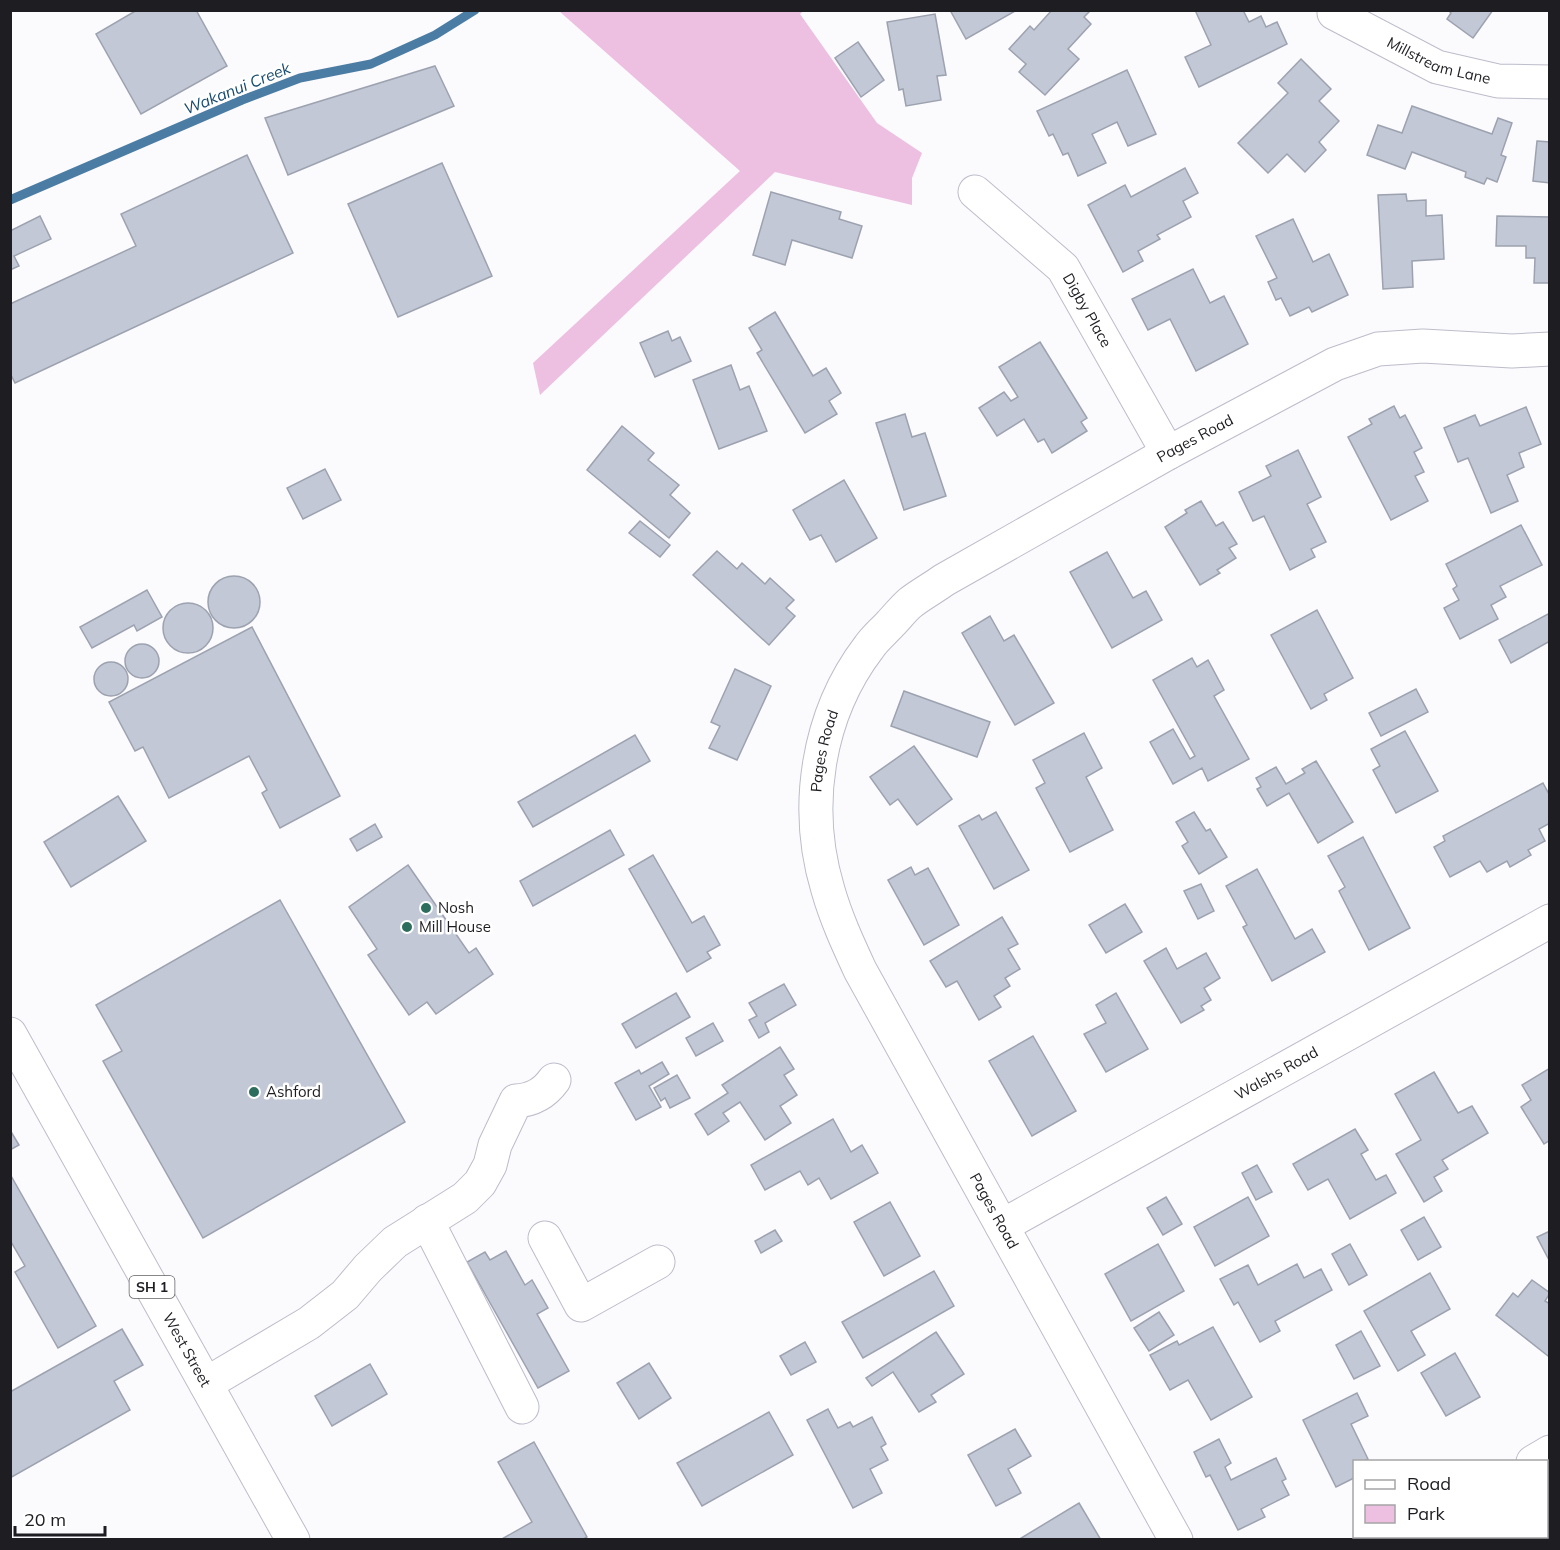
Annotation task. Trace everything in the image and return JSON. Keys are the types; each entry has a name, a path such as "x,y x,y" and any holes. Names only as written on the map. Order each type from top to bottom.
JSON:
{"main road":[{"name":"Millstream Lane","path":"1334,13 1437,67 1498,81 1550,82"},
{"name":"Digby Place","path":"975,192 1063,268 1168,453"},
{"name":"Pages Road","path":"1176,1539 860,970 841,929 827,888 819,847 816,791 821,750 834,709 854,670 870,646 909,604 944,580 1168,453 1335,364 1378,350 1422,346 1512,351 1550,349"},
{"name":"Walshs Road","path":"1002,1227 1550,921"},
{"name":"West Street","path":"10,1034 293,1539"},
{"path":"206,1384 309,1323 345,1295 395,1242 465,1198 480,1183 490,1165 495,1145 516,1101 542,1093 554,1080"},
{"path":"427,1221 522,1407"},
{"path":"544,1238 581,1305 658,1262"},
{"path":"1535,1460 1550,1452"}],"green space":[{"path":"559,11 803,11 800,14 877,123 922,153 912,178 912,205 775,172 540,395 533,363 740,171"}],"building":[{"path":"137,10 196,10 227,66 141,114 96,34"},
{"path":"950,10 1017,10 966,39"},
{"path":"1052,10 1091,10 1084,17 1091,24 1068,49 1079,59 1045,95 1019,72 1026,64 1009,49 1030,26 1034,30"},
{"path":"1195,10 1243,10 1249,22 1261,16 1266,27 1277,22 1287,44 1199,87 1185,57 1211,45"},
{"path":"1448,10 1493,10 1473,38 1447,19 1451,13"},
{"path":"935,14 946,75 937,76 941,100 906,106 903,89 899,90 887,22"},
{"path":"858,42 884,80 861,97 835,58"},
{"path":"1301,59 1331,89 1319,101 1339,121 1319,142 1326,150 1305,172 1287,154 1268,173 1238,143 1288,93 1278,83"},
{"path":"435,66 454,106 288,175 265,118"},
{"path":"1127,70 1156,134 1128,146 1117,122 1092,134 1106,163 1078,176 1068,153 1063,155 1053,134 1049,136 1037,111"},
{"path":"1412,106 1492,134 1498,118 1512,123 1501,155 1506,157 1497,182 1487,178 1484,184 1465,177 1466,172 1412,152 1405,169 1367,155 1378,125 1402,133"},
{"path":"1537,141 1550,142 1550,183 1533,181"},
{"path":"247,155 293,253 15,383 10,373 10,304 136,246 121,214"},
{"path":"442,163 492,276 398,317 348,204"},
{"path":"1185,168 1198,193 1183,201 1191,217 1157,235 1160,239 1138,251 1143,261 1123,272 1088,205 1125,185 1131,197"},
{"path":"771,192 841,212 839,219 862,226 852,258 792,240 785,265 753,255"},
{"path":"1406,194 1407,201 1426,200 1426,216 1442,215 1444,259 1412,261 1413,287 1383,289 1378,195"},
{"path":"40,216 51,239 14,256 19,266 10,270 10,231"},
{"path":"1497,216 1550,217 1550,283 1534,283 1535,258 1526,258 1526,246 1496,246"},
{"path":"1293,219 1313,262 1329,254 1348,295 1312,312 1309,307 1290,316 1281,298 1276,300 1268,282 1277,278 1256,236"},
{"path":"1193,269 1210,303 1224,296 1248,344 1196,371 1170,319 1148,330 1132,299"},
{"path":"775,312 813,376 826,368 841,393 829,401 837,414 805,433 757,353 762,350 749,328"},
{"path":"668,331 672,341 680,337 691,361 655,377 640,343"},
{"path":"1040,342 1087,418 1081,422 1087,431 1052,453 1044,439 1038,442 1024,419 997,436 979,408 1004,392 1011,401 1018,397 999,367"},
{"path":"731,365 740,390 749,386 767,431 719,449 693,380"},
{"path":"1394,406 1400,418 1405,415 1422,448 1414,452 1424,472 1415,476 1428,501 1391,520 1348,437 1372,424 1369,419"},
{"path":"1526,407 1541,444 1519,453 1524,467 1507,475 1518,501 1491,513 1468,458 1458,462 1444,428 1475,415 1480,426"},
{"path":"905,414 912,437 925,433 946,496 904,510 876,423"},
{"path":"622,426 654,453 648,460 679,485 670,495 690,513 669,538 587,470"},
{"path":"1298,450 1321,497 1307,504 1326,542 1311,549 1315,557 1290,570 1264,516 1253,521 1239,492 1271,476 1266,466"},
{"path":"325,469 341,500 303,519 287,488"},
{"path":"844,480 877,538 836,562 821,535 810,540 793,510"},
{"path":"1201,501 1216,526 1223,522 1237,544 1229,548 1236,558 1217,570 1220,573 1200,585 1165,527 1187,513 1185,510"},
{"path":"640,521 670,545 660,557 629,533"},
{"path":"1521,525 1542,565 1500,586 1506,597 1491,605 1498,619 1460,639 1444,608 1459,600 1453,589 1457,586 1446,564"},
{"path":"717,551 737,569 742,563 765,584 770,578 794,600 786,608 795,616 769,645 693,575"},
{"path":"1107,552 1133,598 1146,591 1162,620 1112,648 1070,572"},
{"path":"234,576 248,580 256,588 260,602 256,616 248,624 234,628 220,624 212,616 208,602 212,588 220,580"},
{"path":"147,590 162,617 137,631 134,625 92,648 80,627"},
{"path":"188,603 206,610 213,628 206,646 188,653 170,646 163,628 170,610"},
{"path":"1317,610 1353,678 1324,694 1327,700 1311,709 1271,635"},
{"path":"1550,613 1550,641 1511,663 1499,640"},
{"path":"990,616 1004,641 1014,635 1054,703 1015,725 962,633"},
{"path":"252,627 340,796 280,828 262,793 267,790 249,756 169,798 143,747 135,751 109,702"},
{"path":"142,644 154,649 159,661 154,673 142,678 130,673 125,661 130,649"},
{"path":"1192,658 1197,667 1208,660 1224,690 1214,696 1249,759 1208,781 1202,768 1173,784 1150,742 1173,729 1190,759 1195,756 1153,680"},
{"path":"111,662 123,667 128,679 123,691 111,696 99,691 94,679 99,667"},
{"path":"735,669 771,686 737,760 709,748 720,726 711,722"},
{"path":"1416,689 1428,712 1381,736 1369,713"},
{"path":"904,691 990,722 977,757 891,726"},
{"path":"1405,731 1438,791 1396,813 1373,770 1380,766 1371,749"},
{"path":"1084,733 1102,768 1086,777 1113,830 1070,852 1036,788 1045,783 1033,760"},
{"path":"635,735 650,761 533,827 518,802"},
{"path":"914,746 952,799 917,825 898,799 890,805 870,777"},
{"path":"1316,761 1353,822 1318,843 1289,793 1267,806 1257,789 1261,787 1256,778 1276,767 1286,784 1305,773 1302,769"},
{"path":"1543,783 1550,796 1550,823 1539,829 1545,841 1528,850 1531,855 1510,867 1507,861 1487,872 1480,861 1450,877 1434,847 1445,841 1443,836"},
{"path":"118,796 146,841 71,887 44,842"},
{"path":"996,812 1029,870 994,889 959,826 979,815 982,820"},
{"path":"1194,812 1206,831 1210,829 1227,857 1199,874 1182,846 1188,842 1176,822"},
{"path":"375,824 382,837 357,851 350,839"},
{"path":"610,830 624,855 533,906 520,881"},
{"path":"1363,837 1410,928 1369,950 1339,891 1345,887 1328,856"},
{"path":"653,855 692,923 704,916 720,945 707,952 711,958 687,972 629,869"},
{"name":"Mill House","path":"408,865 469,953 476,948 493,974 436,1014 427,1002 409,1015 368,955 377,949 349,907"},
{"path":"911,867 915,875 928,868 959,925 924,945 888,880"},
{"path":"1257,869 1295,939 1312,929 1325,952 1272,981 1243,927 1247,925 1226,886"},
{"path":"1201,884 1214,911 1198,919 1184,891"},
{"name":"Ashford","path":"280,900 405,1122 203,1238 103,1061 122,1051 96,1005"},
{"path":"1125,904 1142,932 1106,953 1089,925"},
{"path":"1002,917 1018,944 1008,949 1020,969 1005,978 1010,986 994,996 1001,1007 979,1020 957,981 946,987 930,961"},
{"path":"1166,948 1177,969 1206,953 1220,978 1204,988 1211,1000 1201,1006 1204,1010 1181,1023 1144,961"},
{"path":"784,984 796,1005 765,1023 769,1032 759,1038 749,1020 757,1016 749,1003"},
{"path":"676,993 690,1017 636,1048 622,1024"},
{"path":"1116,993 1148,1049 1106,1072 1084,1034 1106,1023 1096,1005"},
{"path":"713,1023 723,1041 696,1056 686,1038"},
{"path":"1033,1036 1076,1111 1032,1136 989,1061"},
{"path":"780,1047 794,1069 784,1075 797,1095 780,1106 791,1123 765,1140 740,1102 723,1113 729,1121 708,1135 695,1114 728,1093 722,1085"},
{"path":"662,1062 669,1074 649,1086 661,1107 636,1120 615,1083 639,1070 641,1074"},
{"path":"1550,1068 1550,1140 1544,1144 1521,1107 1531,1100 1522,1085"},
{"path":"1434,1072 1458,1113 1472,1106 1488,1133 1442,1160 1448,1169 1434,1177 1442,1191 1424,1202 1396,1154 1421,1140 1395,1094"},
{"path":"677,1075 690,1098 670,1108 665,1098 661,1101 654,1088"},
{"path":"833,1119 851,1152 862,1145 878,1173 831,1199 819,1178 808,1185 800,1171 765,1190 751,1165"},
{"path":"1355,1129 1368,1150 1361,1154 1376,1180 1386,1175 1396,1193 1350,1219 1328,1179 1308,1190 1293,1164"},
{"path":"10,1130 19,1145 10,1150"},
{"path":"1257,1165 1272,1192 1256,1200 1242,1173"},
{"path":"10,1174 96,1326 58,1348 15,1272 25,1266 10,1240"},
{"path":"1166,1197 1182,1224 1163,1235 1147,1208"},
{"path":"1248,1197 1269,1236 1215,1266 1194,1227"},
{"path":"890,1202 920,1256 884,1276 854,1222"},
{"path":"1424,1217 1441,1247 1418,1260 1401,1230"},
{"path":"775,1230 782,1241 761,1253 755,1241"},
{"path":"1550,1231 1550,1262 1537,1237"},
{"path":"1158,1244 1184,1291 1131,1321 1105,1274"},
{"path":"1350,1244 1367,1275 1349,1285 1332,1254"},
{"path":"506,1251 525,1285 532,1280 548,1308 537,1314 569,1371 538,1388 467,1262 485,1252 490,1260"},
{"path":"1297,1264 1304,1278 1321,1269 1332,1290 1275,1321 1280,1331 1260,1342 1238,1302 1234,1305 1220,1279 1248,1265 1258,1285"},
{"path":"934,1271 954,1306 863,1358 842,1322"},
{"path":"1430,1273 1450,1309 1411,1331 1425,1355 1398,1371 1364,1311"},
{"path":"1532,1280 1550,1293 1545,1301 1550,1304 1550,1353 1548,1356 1496,1315 1513,1293 1518,1297"},
{"path":"1159,1312 1174,1335 1149,1351 1134,1328"},
{"path":"1213,1327 1252,1397 1211,1420 1188,1380 1170,1390 1150,1355 1177,1341 1179,1345"},
{"path":"122,1329 143,1365 114,1381 130,1410 10,1478 10,1392"},
{"path":"1361,1331 1380,1366 1354,1379 1336,1345"},
{"path":"936,1332 964,1374 931,1395 936,1402 919,1412 893,1372 872,1386 866,1378"},
{"path":"805,1342 816,1362 791,1375 780,1356"},
{"path":"1455,1353 1480,1397 1446,1416 1421,1373"},
{"path":"649,1363 671,1398 639,1419 617,1383"},
{"path":"370,1364 387,1394 332,1426 315,1396"},
{"path":"1357,1393 1368,1416 1351,1424 1368,1459 1353,1460 1353,1478 1336,1487 1303,1420"},
{"path":"828,1409 838,1428 850,1422 853,1427 872,1417 886,1444 881,1447 888,1460 870,1469 882,1493 853,1508 807,1420"},
{"path":"769,1412 793,1455 702,1506 677,1463"},
{"path":"1015,1429 1031,1456 1008,1469 1021,1493 996,1506 968,1455"},
{"path":"1219,1439 1231,1463 1225,1467 1231,1480 1276,1458 1286,1479 1282,1481 1289,1495 1261,1509 1265,1517 1238,1530 1210,1475 1206,1477 1194,1452"},
{"path":"534,1442 587,1537 582,1540 500,1540 532,1522 498,1462"},
{"path":"1079,1503 1101,1540 1018,1540"}],"waterway":[{"name":"Wakanui Creek","path":"10,200 242,100 300,78 371,64 435,35 475,10"}],"place":[{"name":"Nosh","path":"426,908"},
{"name":"Mill House","path":"407,927"},
{"name":"Ashford","path":"254,1092"}]}
